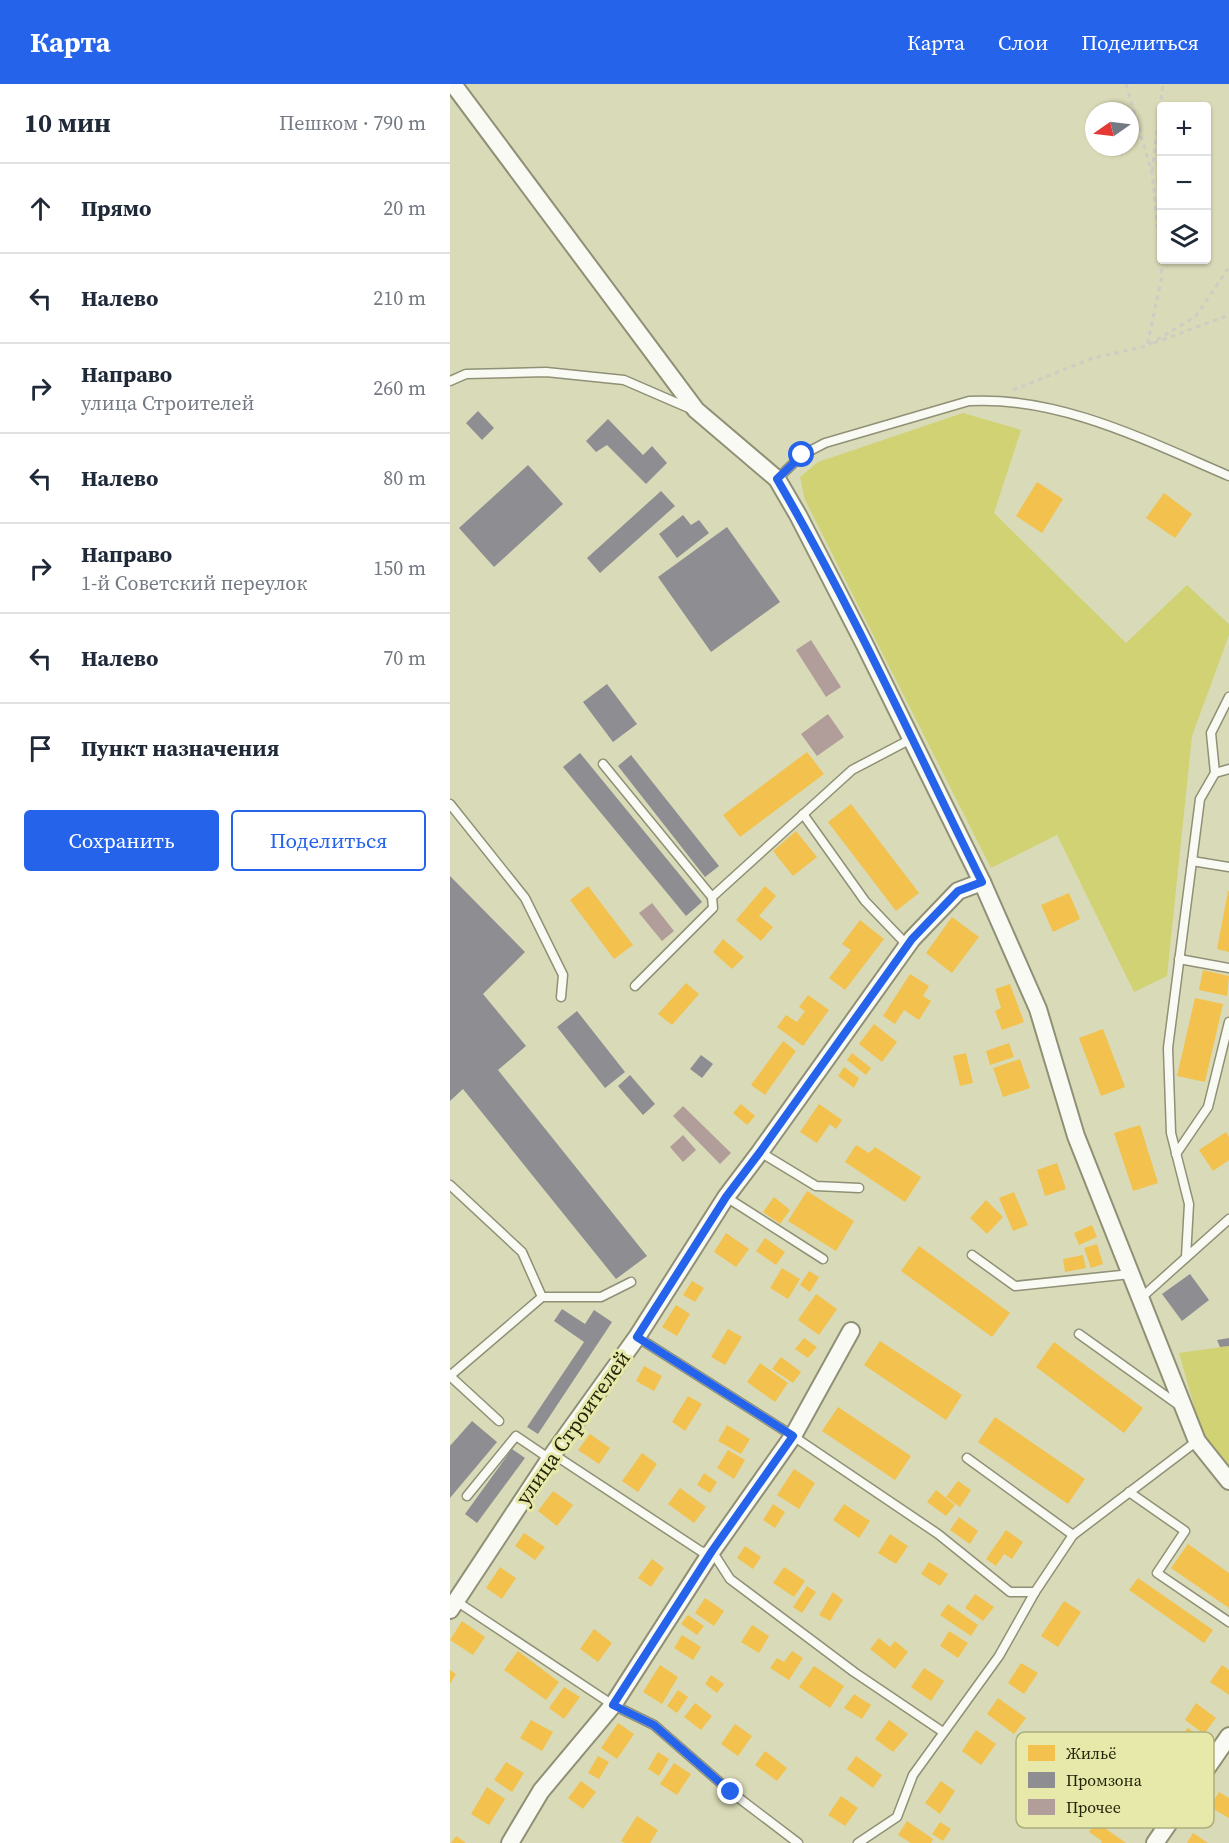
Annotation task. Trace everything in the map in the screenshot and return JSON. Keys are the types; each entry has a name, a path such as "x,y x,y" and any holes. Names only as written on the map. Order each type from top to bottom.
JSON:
{"street":[{"path":"453,84 696,410 777,479 808,535 982,882 1038,1009 1076,1136 1197,1441 1229,1481"},
{"name":"улица Строителей","path":"453,1605 552,1456 637,1337 726,1197 907,945 958,891 982,882"},
{"path":"510,1843 541,1791 613,1705 712,1551 793,1436 851,1331"},
{"path":"1214,1758 1229,1736"},
{"path":"1155,1843 1165,1828"}],"lane":[{"path":"450,381 466,374 546,372 624,380 696,410"},
{"path":"777,479 802,455 825,443 969,401 989,400 1015,402 1088,418 1229,476"},
{"path":"1186,1257 1189,1204 1171,1133 1168,1048 1200,799 1215,773 1211,733 1229,697"},
{"path":"712,897 852,770 911,739"},
{"path":"603,764 712,897 713,908 635,986"},
{"path":"1215,773 1229,769"},
{"path":"450,804 525,898 563,975 561,997"},
{"path":"803,814 865,901 907,945"},
{"path":"1192,861 1229,867"},
{"path":"1179,959 1229,968"},
{"path":"1176,1154 1208,1107 1229,1022"},
{"path":"760,1152 816,1186 859,1188"},
{"path":"450,1185 522,1252 542,1297"},
{"path":"726,1197 823,1259"},
{"path":"1141,1298 1229,1219"},
{"path":"972,1255 1015,1286 1131,1274"},
{"path":"499,1421 450,1375 542,1297 601,1297 632,1282"},
{"path":"1079,1334 1185,1410"},
{"path":"637,1337 793,1436 938,1534 1010,1592 1035,1592"},
{"path":"467,1496 516,1436 552,1456 702,1552 712,1551 730,1579 854,1672 943,1732"},
{"path":"858,1843 897,1818 913,1775 999,1656 1035,1592 1073,1535 1197,1441"},
{"path":"967,1458 1073,1535"},
{"path":"1129,1492 1185,1531 1157,1573 1229,1622"},
{"path":"453,1605 613,1705 654,1725 731,1792 798,1843"}],"path":[{"path":"1126,84 1152,173 1162,276 1147,346"},
{"path":"1152,173 1163,84"},
{"path":"1147,346 1196,316 1229,267"},
{"path":"989,400 1093,358 1147,346 1229,315"}],"shaded area":[{"path":"963,413 1021,430 994,513 1126,643 1187,585 1229,624 1229,635 1192,736 1167,976 1134,992 1057,835 991,868 805,500 800,477 818,462"},
{"path":"1229,1346 1229,1465 1201,1431 1179,1353"}],"building: Жильё":[{"path":"1037,482 1063,499 1042,533 1016,516"},
{"path":"1164,493 1192,514 1175,538 1146,518"},
{"path":"807,752 824,774 740,837 723,815"},
{"path":"851,804 919,893 896,911 828,822"},
{"path":"796,831 817,857 793,876 773,851"},
{"path":"588,886 633,945 614,959 570,900"},
{"path":"765,886 776,896 759,916 773,927 761,941 736,920"},
{"path":"1229,891 1229,952 1217,949"},
{"path":"1069,893 1080,919 1053,932 1041,905"},
{"path":"952,917 979,937 952,973 926,953"},
{"path":"860,920 884,939 845,990 829,978 851,950 842,944"},
{"path":"723,939 744,957 732,969 713,952"},
{"path":"1203,970 1229,976 1227,996 1199,990"},
{"path":"910,974 929,986 923,996 931,1001 919,1020 904,1010 895,1024 883,1016"},
{"path":"686,983 699,994 672,1025 658,1014"},
{"path":"1010,984 1024,1022 1002,1030 995,1011 1001,1008 995,989"},
{"path":"808,995 829,1010 803,1046 777,1027 786,1015 797,1022 805,1011 799,1007"},
{"path":"1195,998 1223,1004 1205,1082 1177,1076"},
{"path":"874,1024 897,1042 882,1062 859,1044"},
{"path":"1103,1029 1125,1087 1101,1096 1079,1038"},
{"path":"783,1041 796,1051 765,1095 751,1085"},
{"path":"1009,1043 1014,1057 990,1065 986,1051"},
{"path":"852,1053 871,1068 866,1075 847,1060"},
{"path":"966,1053 973,1083 960,1086 953,1056"},
{"path":"1020,1059 1030,1088 1003,1097 993,1068"},
{"path":"844,1067 859,1078 854,1088 838,1076"},
{"path":"741,1104 755,1116 747,1125 733,1113"},
{"path":"819,1104 842,1120 836,1129 830,1124 817,1143 800,1132"},
{"path":"1140,1125 1158,1183 1133,1191 1114,1133"},
{"path":"1226,1132 1229,1137 1229,1160 1213,1171 1199,1150"},
{"path":"856,1145 869,1153 875,1147 921,1177 905,1202 845,1162"},
{"path":"1057,1163 1066,1189 1045,1196 1037,1170"},
{"path":"807,1191 854,1221 836,1251 788,1221"},
{"path":"1014,1192 1028,1225 1013,1231 999,1198"},
{"path":"774,1197 790,1210 780,1224 763,1212"},
{"path":"986,1200 1003,1217 987,1234 970,1218"},
{"path":"1092,1225 1097,1237 1079,1245 1074,1233"},
{"path":"726,1233 749,1249 736,1267 714,1252"},
{"path":"765,1238 785,1252 776,1265 756,1251"},
{"path":"1097,1244 1103,1264 1091,1268 1084,1248"},
{"path":"919,1246 1010,1313 992,1337 901,1271"},
{"path":"1083,1255 1086,1268 1065,1272 1063,1259"},
{"path":"782,1268 800,1279 788,1299 770,1288"},
{"path":"809,1271 819,1277 810,1292 800,1285"},
{"path":"692,1281 704,1288 695,1302 683,1295"},
{"path":"816,1294 837,1309 819,1335 798,1320"},
{"path":"676,1305 690,1314 677,1336 662,1327"},
{"path":"728,1329 742,1337 725,1365 711,1357"},
{"path":"804,1338 817,1347 808,1358 795,1349"},
{"path":"880,1341 962,1395 946,1420 864,1365"},
{"path":"1054,1342 1143,1408 1124,1433 1036,1367"},
{"path":"781,1357 801,1372 793,1383 772,1369"},
{"path":"760,1363 788,1383 775,1402 747,1382"},
{"path":"644,1366 662,1376 654,1391 636,1381"},
{"path":"688,1396 702,1404 685,1431 672,1422"},
{"path":"838,1407 911,1456 895,1480 822,1431"},
{"path":"995,1417 1085,1479 1068,1504 978,1442"},
{"path":"727,1425 750,1439 741,1454 718,1441"},
{"path":"590,1434 610,1448 599,1464 578,1450"},
{"path":"728,1450 745,1460 734,1479 717,1468"},
{"path":"642,1453 657,1464 638,1492 622,1481"},
{"path":"794,1469 815,1483 799,1509 777,1495"},
{"path":"704,1473 717,1482 710,1493 697,1485"},
{"path":"958,1481 971,1490 960,1507 946,1497"},
{"path":"680,1488 706,1507 694,1523 668,1504"},
{"path":"936,1490 955,1505 946,1516 927,1502"},
{"path":"553,1491 573,1505 557,1526 538,1511"},
{"path":"773,1504 785,1512 775,1528 763,1520"},
{"path":"844,1504 870,1521 859,1538 833,1520"},
{"path":"959,1517 978,1531 970,1544 950,1530"},
{"path":"1006,1530 1023,1542 1012,1559 1004,1554 996,1566 986,1559"},
{"path":"524,1533 545,1547 535,1560 515,1546"},
{"path":"890,1534 908,1546 896,1564 878,1553"},
{"path":"1188,1544 1229,1573 1229,1608 1171,1568"},
{"path":"745,1546 761,1557 753,1569 737,1558"},
{"path":"652,1559 664,1568 651,1587 638,1578"},
{"path":"929,1562 948,1574 940,1586 921,1574"},
{"path":"500,1567 516,1578 502,1599 486,1588"},
{"path":"784,1567 805,1581 794,1597 773,1583"},
{"path":"1138,1578 1213,1630 1204,1643 1129,1590"},
{"path":"807,1586 816,1592 802,1613 793,1607"},
{"path":"833,1592 843,1600 830,1621 819,1615"},
{"path":"975,1594 994,1607 983,1621 965,1608"},
{"path":"705,1598 724,1611 714,1626 695,1613"},
{"path":"1064,1601 1081,1612 1058,1647 1041,1636"},
{"path":"948,1604 978,1625 971,1636 940,1615"},
{"path":"688,1615 704,1626 697,1635 681,1624"},
{"path":"462,1621 485,1637 473,1655 450,1640"},
{"path":"752,1625 769,1636 759,1653 741,1642"},
{"path":"594,1629 612,1643 598,1662 580,1649"},
{"path":"949,1631 968,1643 958,1658 940,1646"},
{"path":"682,1635 701,1647 693,1660 674,1648"},
{"path":"879,1638 890,1647 895,1641 908,1652 895,1669 870,1649"},
{"path":"518,1651 559,1682 546,1700 504,1670"},
{"path":"792,1651 803,1658 789,1680 770,1668 777,1658 784,1662"},
{"path":"1021,1663 1038,1673 1024,1694 1008,1683"},
{"path":"660,1665 678,1677 662,1704 643,1692"},
{"path":"1222,1665 1229,1670 1229,1695 1210,1682"},
{"path":"814,1666 844,1686 830,1708 799,1687"},
{"path":"924,1668 944,1681 931,1701 911,1687"},
{"path":"450,1670 456,1674 450,1684"},
{"path":"711,1675 724,1684 717,1693 705,1684"},
{"path":"564,1687 580,1697 564,1719 549,1708"},
{"path":"678,1690 688,1697 677,1713 667,1706"},
{"path":"854,1694 871,1705 862,1719 844,1708"},
{"path":"998,1698 1026,1718 1014,1734 987,1714"},
{"path":"695,1703 712,1716 701,1730 684,1717"},
{"path":"1196,1703 1216,1718 1206,1732 1201,1732 1185,1720"},
{"path":"531,1720 553,1732 542,1751 520,1738"},
{"path":"889,1720 908,1734 893,1752 875,1739"},
{"path":"618,1723 634,1734 617,1759 601,1748"},
{"path":"735,1724 752,1736 738,1756 721,1744"},
{"path":"976,1730 996,1744 981,1765 962,1751"},
{"path":"765,1751 787,1768 777,1781 755,1765"},
{"path":"658,1752 669,1759 659,1776 648,1769"},
{"path":"598,1756 609,1762 599,1779 588,1773"},
{"path":"856,1756 882,1775 873,1788 847,1769"},
{"path":"506,1762 524,1773 512,1792 494,1780"},
{"path":"674,1763 691,1774 677,1795 660,1784"},
{"path":"581,1781 596,1792 583,1809 568,1798"},
{"path":"941,1781 955,1791 940,1814 925,1803"},
{"path":"487,1787 505,1799 489,1825 471,1814"},
{"path":"1219,1792 1229,1798 1229,1818 1214,1809 1214,1800"},
{"path":"841,1796 858,1808 845,1826 828,1815"},
{"path":"637,1816 658,1830 650,1843 621,1841"},
{"path":"907,1821 933,1839 931,1843 911,1843 898,1835"},
{"path":"940,1822 951,1829 943,1841 932,1834"},
{"path":"1092,1828 1105,1828 1126,1843 1101,1843 1102,1841 1089,1832"},
{"path":"1193,1833 1208,1843 1187,1843"},
{"path":"456,1836 466,1843 451,1843"}],"building: Промзона":[{"path":"478,411 494,428 482,440 466,423"},
{"path":"608,419 643,455 652,446 667,463 646,484 607,445 596,452 586,441"},
{"path":"528,465 563,504 494,567 459,528"},
{"path":"661,491 675,506 600,573 587,558"},
{"path":"683,515 691,525 699,520 709,533 677,558 659,534"},
{"path":"727,527 780,602 711,652 658,577"},
{"path":"607,684 637,724 613,742 583,702"},
{"path":"580,753 702,902 686,916 563,767"},
{"path":"631,755 719,866 705,877 618,766"},
{"path":"450,876 525,952 483,994 526,1046 498,1070 647,1256 616,1279 463,1089 450,1101"},
{"path":"577,1011 625,1072 605,1088 557,1027"},
{"path":"701,1055 713,1064 702,1078 690,1069"},
{"path":"630,1075 655,1104 643,1115 618,1086"},
{"path":"1190,1274 1209,1300 1182,1321 1162,1294"},
{"path":"562,1309 585,1324 594,1310 612,1322 538,1434 527,1427 584,1342 554,1321"},
{"path":"1229,1338 1229,1346 1220,1347 1217,1340"},
{"path":"472,1421 497,1442 450,1498 450,1446"},
{"path":"512,1449 525,1458 477,1523 465,1514"}],"building: Прочее":[{"path":"811,640 841,687 826,697 796,650"},
{"path":"828,714 844,737 817,756 801,734"},
{"path":"652,903 674,931 662,941 639,913"},
{"path":"683,1106 731,1153 720,1164 673,1116"},
{"path":"683,1135 696,1150 683,1162 670,1147"}],"route":[{"path":"731,1792 654,1725 613,1705 712,1551 793,1436 637,1337 726,1197 912,939 958,891 982,882 865,645 777,479 802,455"}]}
